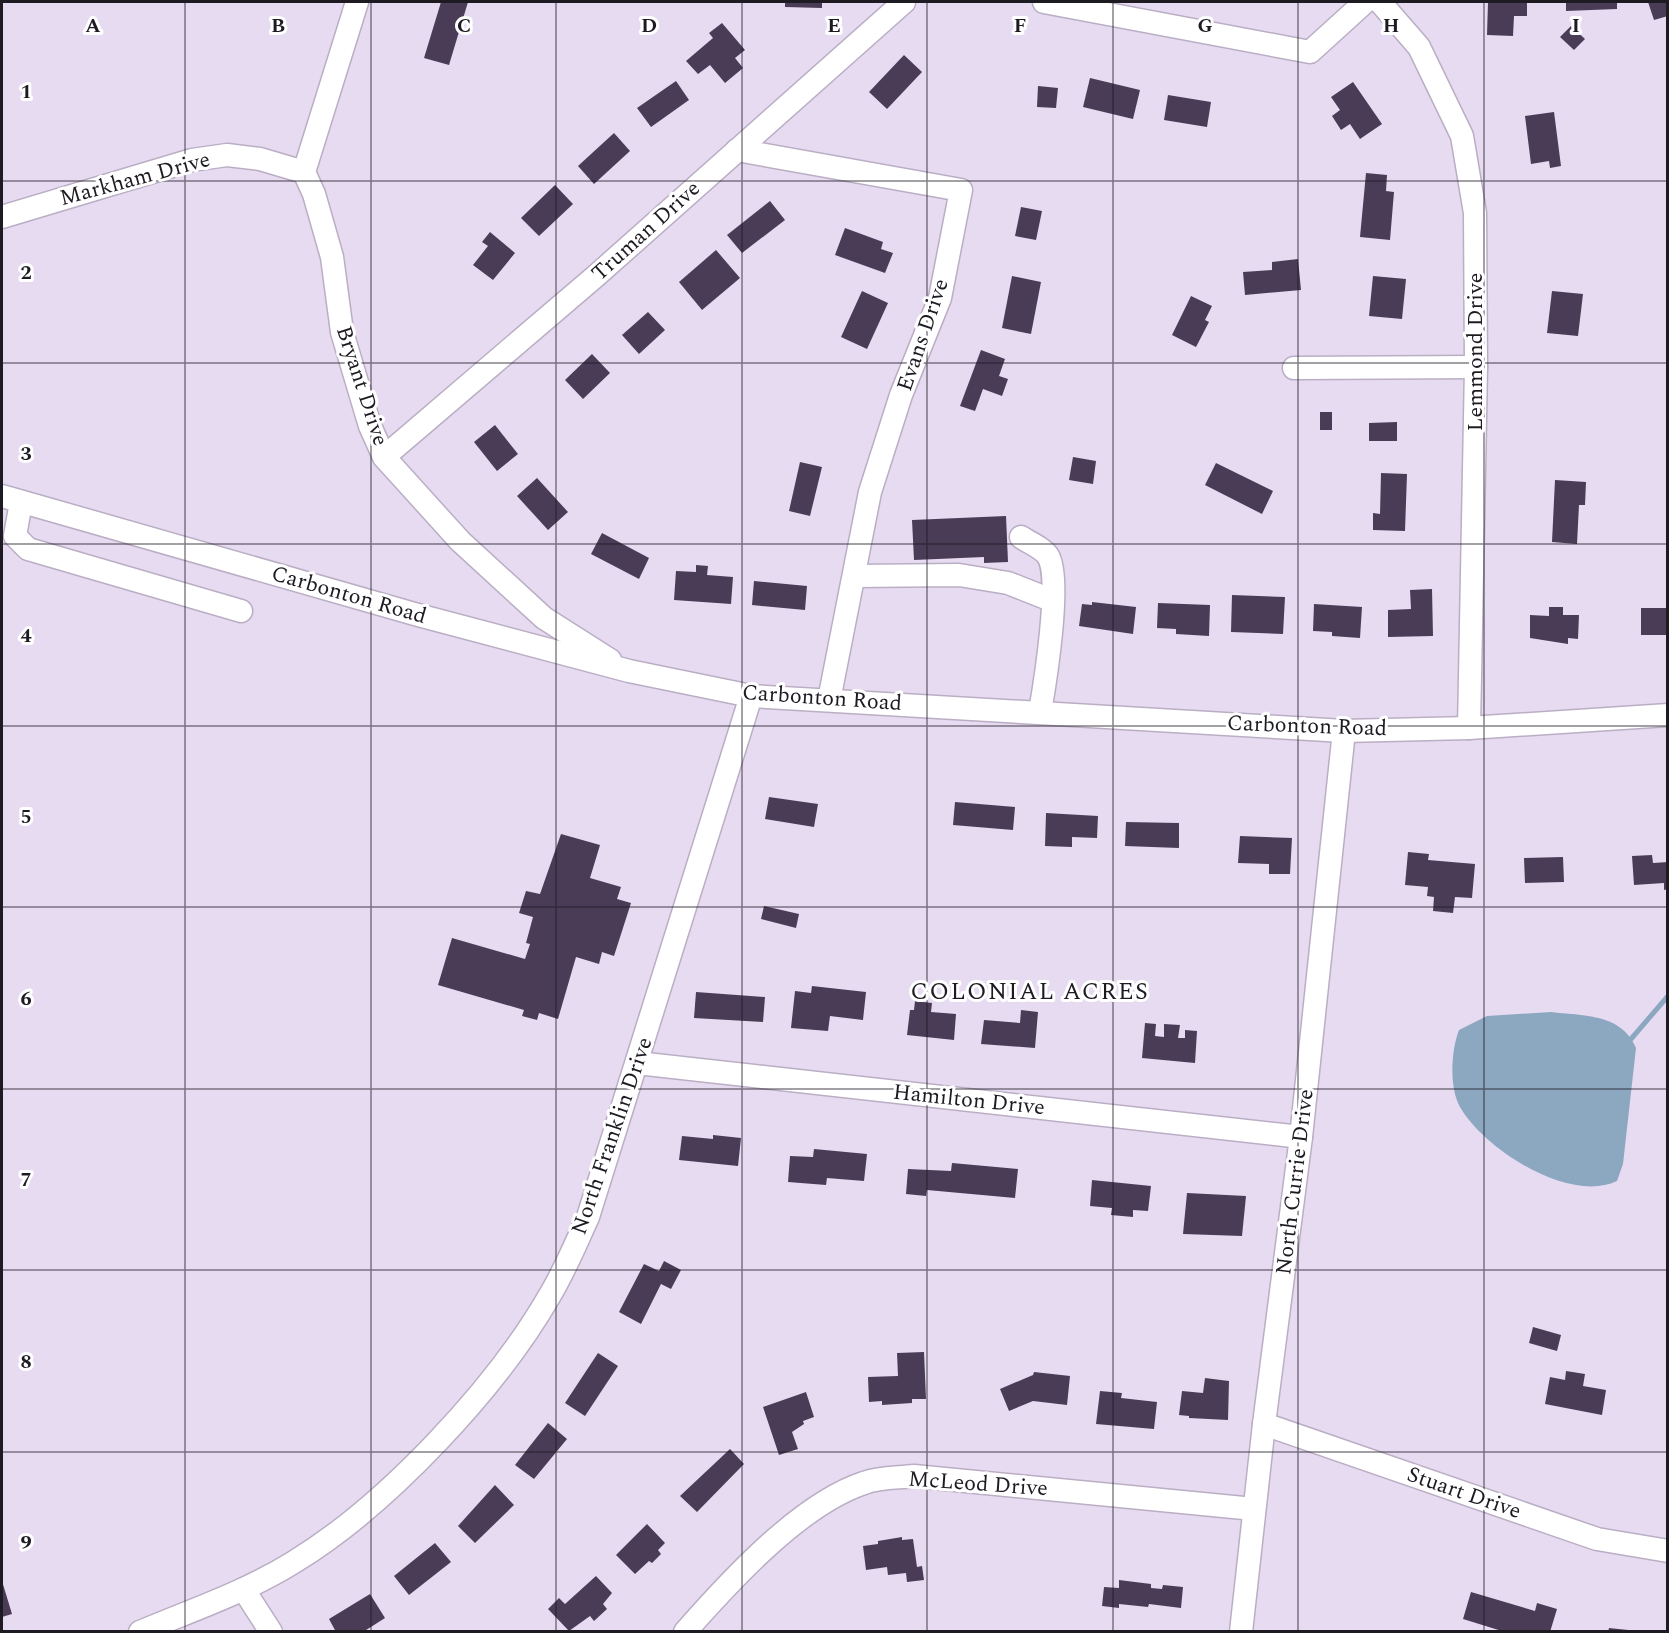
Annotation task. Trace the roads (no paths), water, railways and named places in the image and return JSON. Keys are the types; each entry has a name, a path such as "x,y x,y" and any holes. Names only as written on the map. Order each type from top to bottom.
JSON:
{"street":[{"path":"304,172 357,2"},
{"name":"Truman Drive","path":"384,457 904,2"},
{"path":"1044,2 1310,52 1365,2"},
{"name":"Lemmond Drive","path":"1380,2 1419,47 1462,136 1475,213 1476,367 1469,728"},
{"name":"Evans Drive","path":"737,150 961,190 940,298 901,395 870,492 829,700"},
{"name":"Markham Drive","path":"2,217 192,160 227,155 260,159 304,172"},
{"name":"Bryant Drive","path":"304,172 314,194 332,257 342,332 370,426 384,457 460,541 544,618 629,672"},
{"path":"1294,368 1476,367"},
{"path":"11,499 16,521 15,536 28,549 241,611"},
{"name":"Carbonton Road","path":"11,499 407,612 629,672 751,696 1344,731 1469,728 1668,715"},
{"path":"1021,537 1047,554 1053,570 1049,658 1040,712"},
{"path":"854,576 959,575 1008,583 1052,600"},
{"name":"North Franklin Drive","path":"140,1632 244,1590 294,1562 365,1513 446,1432 503,1363 550,1296 588,1217 751,696"},
{"name":"North Currie Drive","path":"1241,1632 1264,1424 1301,1137 1344,731"},
{"name":"Hamilton Drive","path":"637,1063 1301,1137"},
{"name":"Stuart Drive","path":"1264,1424 1598,1539 1668,1551"},
{"name":"McLeod Drive","path":"685,1632 739,1571 829,1500 865,1482 914,1476 1254,1509"},
{"path":"244,1590 271,1632"}],"water":[{"path":"1551,1012 1600,1018 1611,1022 1621,1028 1636,1048 1623,1164 1617,1181 1597,1186 1576,1185 1553,1179 1530,1168 1488,1140 1472,1123 1456,1099 1452,1069 1459,1030 1487,1016"}],"waterway":[{"path":"1626,1042 1668,996"}],"district":[{"name":"COLONIAL ACRES","path":"1030,992"}]}
